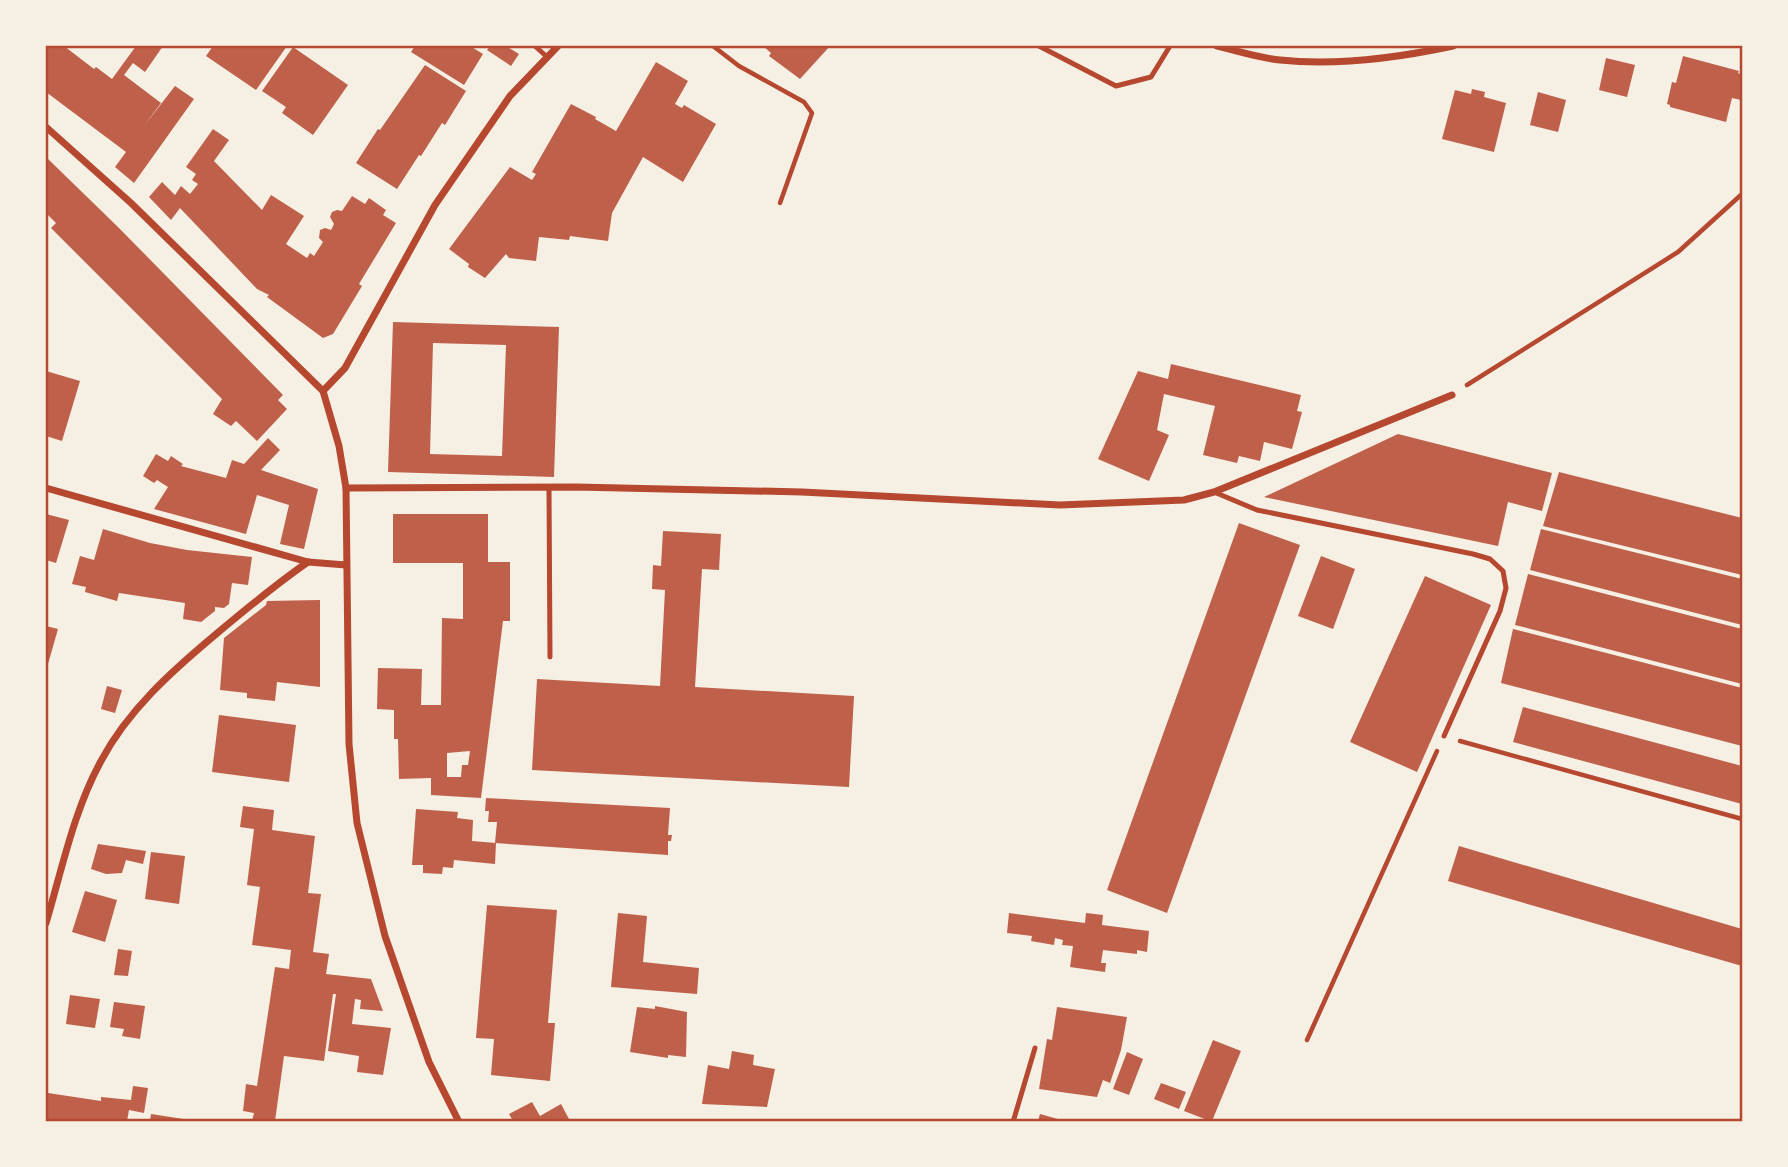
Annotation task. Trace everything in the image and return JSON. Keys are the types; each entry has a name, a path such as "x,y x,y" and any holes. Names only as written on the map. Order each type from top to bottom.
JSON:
{"street":[{"path":"323,391 345,368 435,205 510,96 558,46"},
{"path":"1217,46 1279,60 1323,62 1411,55 1453,46"},
{"path":"46,127 131,203 323,391 339,446 346,488 349,744 357,823 385,936 429,1062 459,1122"},
{"path":"346,488 802,492 1060,505 1184,500 1214,492 1451,395"},
{"path":"46,488 308,562 346,565"},
{"path":"46,923 83,800 100,762 121,727 153,691 189,657 271,588 308,562"}],"lane":[{"path":"535,46 547,57"},
{"path":"1039,46 1116,86 1151,77 1170,46"},
{"path":"549,488 550,657"},
{"path":"1214,492 1257,510 1482,556 1490,559 1503,571 1506,588 1500,611 1444,736"},
{"path":"1013,1122 1035,1048"}],"path":[{"path":"713,46 739,66 804,102 812,113 780,203"},
{"path":"1451,395 1678,252 1742,194"},
{"path":"1307,1040 1444,736 1742,819"}],"building":[{"path":"46,46 64,46 112,79 136,46 163,46 145,72 133,63 124,75 161,103 144,126 175,86 194,99 134,183 115,167 126,152 46,92"},
{"path":"213,46 287,46 256,90 206,56"},
{"path":"415,46 470,46 483,54 464,85 411,52"},
{"path":"490,46 506,46 519,54 511,66 487,50"},
{"path":"763,46 830,46 800,79 769,56 771,53"},
{"path":"293,47 348,85 313,135 282,113 286,107 262,91"},
{"path":"1683,56 1739,71 1742,75 1741,100 1732,98 1726,122 1667,104 1672,82 1676,83"},
{"path":"1606,58 1635,65 1627,97 1599,90"},
{"path":"656,62 688,81 675,104 682,108 684,105 716,124 683,182 643,157 612,213 608,241 570,236 569,240 539,237 536,261 509,258 506,254 485,278 449,249 510,167 532,180 536,174 532,172 571,104 616,131"},
{"path":"425,65 466,91 445,125 442,123 397,189 356,163"},
{"path":"1472,89 1485,92 1484,97 1506,103 1494,152 1442,139 1455,90 1471,94"},
{"path":"1538,92 1566,100 1558,132 1530,125"},
{"path":"213,129 229,140 214,161 262,210 271,195 304,216 286,244 307,258 310,253 314,256 323,242 319,238 320,230 331,230 334,224 330,217 332,212 342,211 352,196 365,204 369,198 386,210 383,215 396,223 333,334 323,338 267,297 269,295 257,289 180,208 171,220 149,197 162,182 175,195 181,186 190,194 198,184 192,180 196,174 186,167"},
{"path":"46,157 283,395 278,400 287,409 257,441 236,421 231,426 213,414 222,399 51,228 56,223 46,213"},
{"path":"393,322 559,327 554,477 388,472","holes":["433,343 506,345 502,456 430,454"]},
{"path":"1171,364 1301,395 1297,411 1302,412 1292,449 1264,442 1260,461 1239,456 1237,463 1203,455 1215,406 1164,394 1157,430 1169,435 1149,481 1098,459 1138,371 1168,379"},
{"path":"46,371 80,381 62,441 46,436"},
{"path":"1398,434 1552,473 1542,511 1508,502 1498,546 1264,497"},
{"path":"268,438 280,450 261,470 318,489 304,549 280,544 289,505 257,495 246,534 154,509 168,487 143,476 156,454 168,461 171,456 183,464 181,466 226,478 232,460 244,464"},
{"path":"1559,472 1742,518 1742,575 1543,526"},
{"path":"46,514 69,520 56,563 46,560"},
{"path":"393,514 488,514 488,562 510,562 510,621 503,621 481,798 431,795 431,778 399,779 394,710 377,709 378,668 422,669 421,705 441,705 442,618 463,619 463,563 393,563","holes":["470,751 468,765 462,765 461,777 447,777 447,753"]},
{"path":"1239,523 1300,545 1167,913 1107,890"},
{"path":"103,529 150,543 187,550 252,557 248,585 232,583 229,604 224,608 215,607 215,611 201,622 183,619 185,603 119,593 117,601 85,592 86,587 72,584 80,556 94,560"},
{"path":"1541,529 1742,579 1742,625 1530,570"},
{"path":"663,531 721,534 719,570 702,569 695,687 854,696 849,787 532,770 537,679 660,686 665,590 652,589 653,565 661,566"},
{"path":"1321,556 1355,569 1333,629 1298,616"},
{"path":"1528,574 1742,629 1742,684 1515,625"},
{"path":"1425,576 1491,605 1417,772 1350,742"},
{"path":"320,600 320,687 277,682 275,701 247,698 247,693 220,690 224,638 266,605 267,601"},
{"path":"46,626 58,629 46,671"},
{"path":"1513,629 1742,688 1742,746 1501,683"},
{"path":"107,686 122,690 115,713 101,709"},
{"path":"1523,707 1742,766 1742,804 1513,742"},
{"path":"219,715 296,725 289,782 212,772"},
{"path":"486,798 670,808 668,835 672,835 671,841 668,841 668,855 495,843 497,822 488,822"},
{"path":"243,806 274,810 272,830 315,836 308,893 321,894 313,952 329,954 326,974 371,979 383,1011 360,1009 361,1000 355,999 352,1024 391,1028 383,1075 357,1072 359,1056 328,1051 336,994 333,994 324,1061 284,1056 275,1121 252,1121 254,1113 243,1111 246,1084 257,1086 275,967 289,969 291,950 252,945 260,887 247,885 254,829 240,827"},
{"path":"416,809 458,812 457,818 473,820 472,841 496,843 495,864 454,860 453,868 443,867 442,874 423,873 423,865 412,865"},
{"path":"98,844 146,851 143,864 126,860 122,873 106,874 91,869"},
{"path":"1459,846 1742,929 1742,966 1448,881"},
{"path":"151,852 185,856 179,904 145,899"},
{"path":"85,891 117,900 105,942 72,932"},
{"path":"487,905 557,910 548,1023 555,1023 550,1081 491,1075 494,1039 476,1038"},
{"path":"618,913 647,916 643,962 699,968 697,994 611,987"},
{"path":"1009,913 1085,923 1086,913 1103,915 1102,925 1149,931 1147,952 1137,950 1137,954 1103,950 1101,963 1106,963 1105,972 1070,967 1073,946 1062,945 1063,940 1055,938 1054,945 1031,941 1032,936 1007,933"},
{"path":"118,949 132,951 128,976 114,975"},
{"path":"70,995 100,999 95,1028 66,1024"},
{"path":"114,1002 145,1006 140,1039 122,1036 124,1029 110,1027"},
{"path":"655,1006 687,1012 686,1057 668,1055 668,1058 630,1052 637,1007 655,1009"},
{"path":"1057,1007 1127,1017 1121,1050 1110,1083 1103,1080 1097,1097 1039,1089 1047,1039 1052,1040"},
{"path":"1213,1040 1241,1051 1210,1121 1184,1111"},
{"path":"732,1051 754,1055 753,1065 775,1069 767,1107 702,1104 708,1065 729,1069"},
{"path":"1127,1052 1143,1059 1129,1095 1113,1089"},
{"path":"1161,1083 1186,1092 1179,1109 1154,1099"},
{"path":"133,1086 148,1088 144,1113 129,1110 127,1121 46,1121 48,1093 101,1101 101,1097 131,1100"},
{"path":"532,1102 540,1116 561,1104 569,1119 513,1121 509,1114"},
{"path":"151,1114 190,1120 150,1121"},
{"path":"1040,1114 1065,1121 1038,1121"}]}
